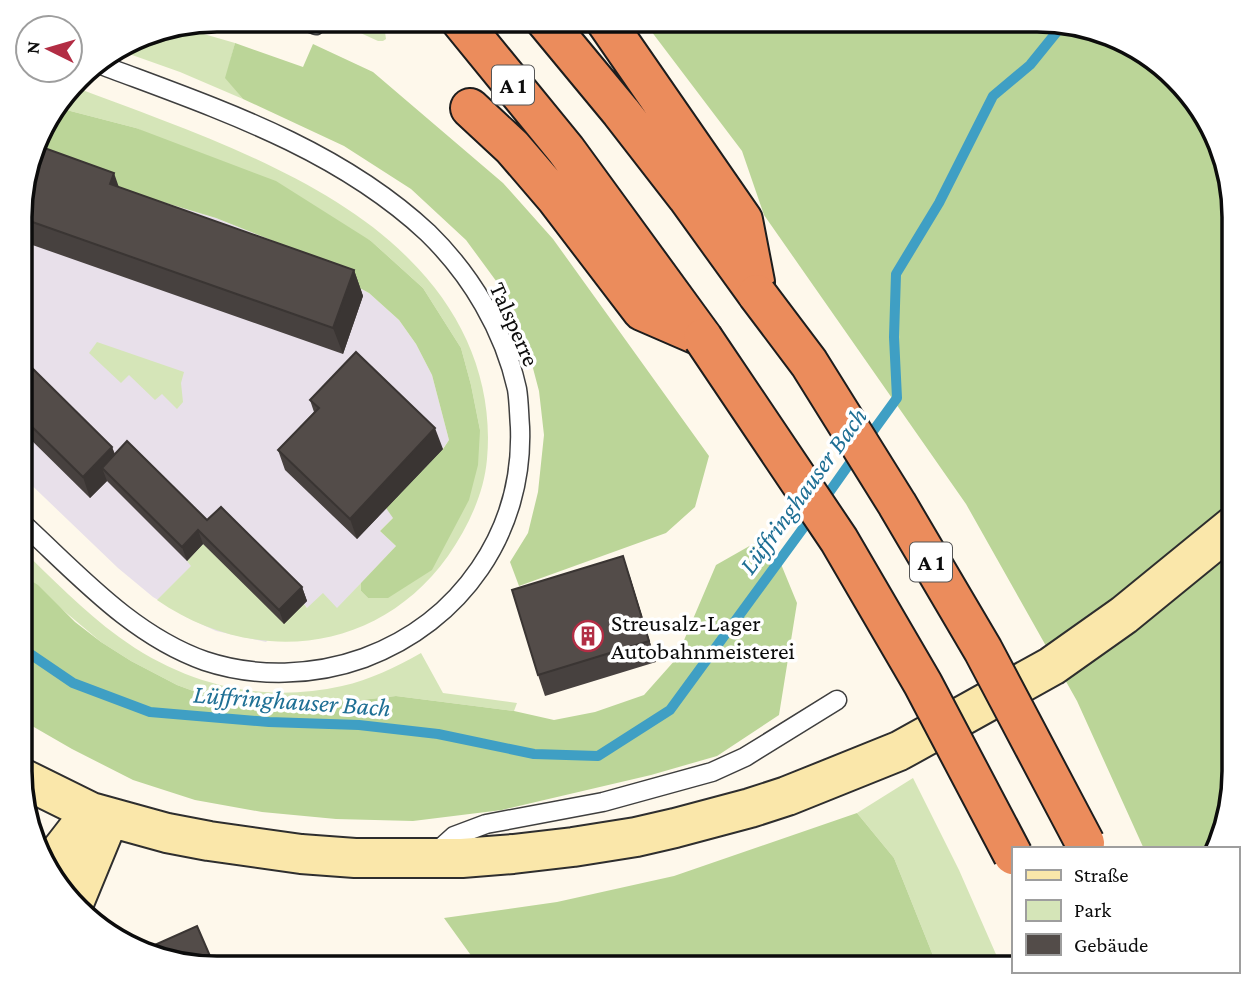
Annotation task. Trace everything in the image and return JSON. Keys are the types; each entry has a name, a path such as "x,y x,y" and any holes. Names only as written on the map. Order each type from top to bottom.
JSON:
{"highway":[{"name":"A 1","path":"470,32 566,150 704,338 839,540 923,684 1012,853"},
{"name":"A 1","path":"555,32 687,197 809,363 897,504 983,650 1086,846"},
{"path":"613,32 743,220 757,294"},
{"path":"470,108 512,147 555,197 642,311 704,338"}],"main road":[{"path":"32,782 100,815 167,833 301,854 355,858 430,858 513,854 636,837 750,808 899,751 1052,666 1124,615 1221,536"},
{"path":"55,861 60,852 100,815"},
{"path":"77,893 100,815"}],"lane":[{"name":"Talsperre","path":"32,532 100,596 167,644 207,661 227,666 292,673 347,664 389,648 440,614 476,575 492,549 512,498 518,472 521,445 517,392 502,343 482,301 450,257 429,235 367,184 285,138 108,67"},
{"path":"430,858 454,836 486,824 603,803 712,772 746,757 837,700"}],"shaded area":[{"path":"38,167 216,218 271,240 369,293 399,320 416,344 432,375 449,440 393,518 380,531 396,546 338,608 315,617 304,604 266,642 216,631 186,617 153,597 118,568 32,486 32,216 33,192"}],"green space":[{"path":"358,32 385,32 386,39 378,41"},
{"path":"652,32 1049,32 1073,35 1129,56 1159,77 1176,94 1197,124 1215,168 1222,216 1221,783 1215,819 1204,847 1143,847 1077,701 966,504 764,215 742,151"},
{"path":"192,33 235,43 226,78 243,99 129,54 157,41"},
{"path":"235,43 303,67 313,44 373,72 503,183 553,239 709,456 695,507 666,533 519,586 510,562 528,533 538,492 544,435 539,391 525,338 502,289 466,240 411,189 344,146 243,99 225,78"},
{"path":"82,90 250,156 336,202 375,229 409,259 445,302 471,350 480,376 488,430 487,459 479,497 462,534 448,556 419,589 387,614 351,631 313,640 273,641 234,635 194,621 157,600 191,566 187,561 203,544 307,608 323,593 337,608 361,583 361,591 368,598 480,430 461,348 423,288 371,241 136,128 66,110"},
{"path":"66,110 136,128 276,181 371,241 423,288 461,348 480,430 478,465 469,500 432,570 388,598 368,598 361,591 361,583 396,546 380,531 393,518 386,508 449,440 432,375 416,344 399,320 369,293 271,240 216,218 38,167 56,124"},
{"path":"97,342 184,372 181,383 183,402 177,409 162,394 155,400 129,375 121,383 89,353"},
{"path":"769,535 797,603 779,715 717,756 651,775 502,810 413,821 336,819 262,812 195,800 133,780 32,726 32,581 75,622 101,642 177,685 215,699 275,710 396,696 514,711 554,720 595,712 644,695 676,659 716,565"},
{"path":"32,559 119,637 144,654 197,678 254,691 312,691 363,680 421,653 443,693 517,703 514,711 396,696 275,710 215,699 177,685 101,642 32,584"},
{"path":"913,778 959,870 997,956 933,956 894,858 857,813"},
{"path":"857,813 894,858 933,956 471,955 444,918 557,902 674,876"}],"building":[{"path":"45,148 114,173 110,184 354,270 333,328 32,222 35,180"},
{"path":"356,352 435,428 350,519 278,450 319,408 310,400"},
{"path":"32,368 112,447 83,477 32,427"},
{"path":"127,441 207,520 221,507 302,587 279,610 198,530 182,547 102,468"},
{"name":"Streusalz-Lager Autobahnmeisterei","path":"623,556 649,641 538,675 512,590"},
{"path":"197,926 210,955 180,952 156,945"}],"waterway":[{"name":"Lüffringhauser Bach","path":"868,438 897,398 894,337 896,274 939,203 993,96 1030,65 1056,33"},
{"name":"Lüffringhauser Bach","path":"823,501 857,453"},
{"name":"Lüffringhauser Bach","path":"32,655 73,683 150,712 269,722 359,725 438,734 534,754 598,756 670,710 812,516"}],"place":[{"name":"Streusalz-Lager Autobahnmeisterei","path":"588,636"}]}
